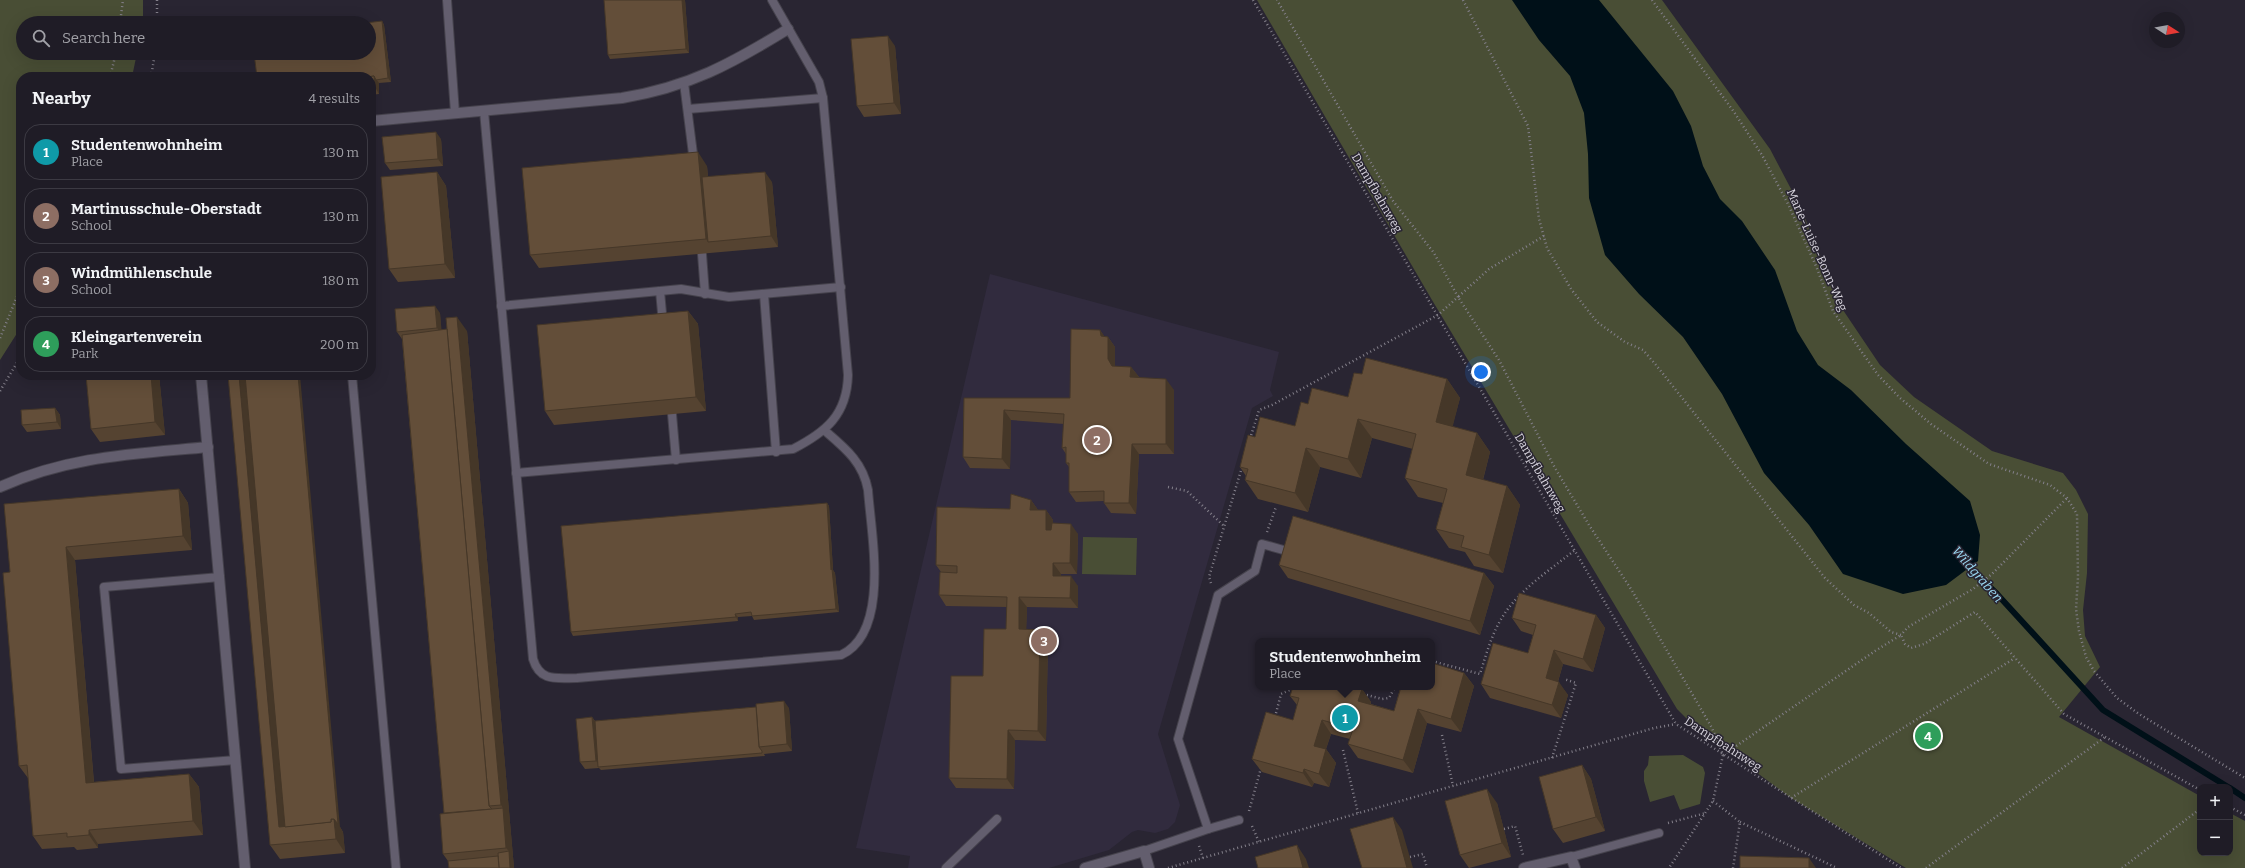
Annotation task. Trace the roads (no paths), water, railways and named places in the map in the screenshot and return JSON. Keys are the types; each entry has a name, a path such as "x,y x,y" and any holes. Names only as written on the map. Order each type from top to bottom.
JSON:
{"street":[{"path":"376,121 622,98 651,93 684,84 737,61 788,29"},
{"path":"201,380 245,868"},
{"path":"0,487 25,475 68,463 208,447"},
{"path":"1085,868 1144,851 1149,868"},
{"path":"1525,868 1571,857 1575,868"}],"lane":[{"path":"447,0 455,113"},
{"path":"516,473 776,452 794,449 824,430 835,420 843,405 848,388 841,287 823,98 819,82 772,0"},
{"path":"684,84 694,167"},
{"path":"688,109 823,98"},
{"path":"484,111 533,658 536,669 542,675 552,678 577,678 841,655 855,646 866,629 875,582 866,478 860,465 851,453 824,430"},
{"path":"702,254 705,294"},
{"path":"501,306 681,289 729,297 841,287"},
{"path":"660,291 664,327"},
{"path":"764,294 776,452"},
{"path":"352,380 396,868"},
{"path":"672,414 676,460"},
{"path":"1208,829 1178,739 1218,595 1255,571 1262,544 1303,556"},
{"path":"220,577 104,588 121,770 236,760"},
{"path":"1144,851 1243,818"},
{"path":"946,868 997,819"},
{"path":"1571,857 1659,833"}],"waterway":[{"name":"Wildgraben","path":"1965,560 1969,567 1997,594 2103,710 2223,784"},
{"name":"Wildgraben","path":"2233,790 2245,798"}],"place":[{"name":"Martinusschule-Oberstadt","path":"1097,440"},
{"name":"Windmühlenschule","path":"1044,641"},
{"name":"Studentenwohnheim","path":"1345,718"},
{"name":"Kleingartenverein","path":"1928,736"}]}
